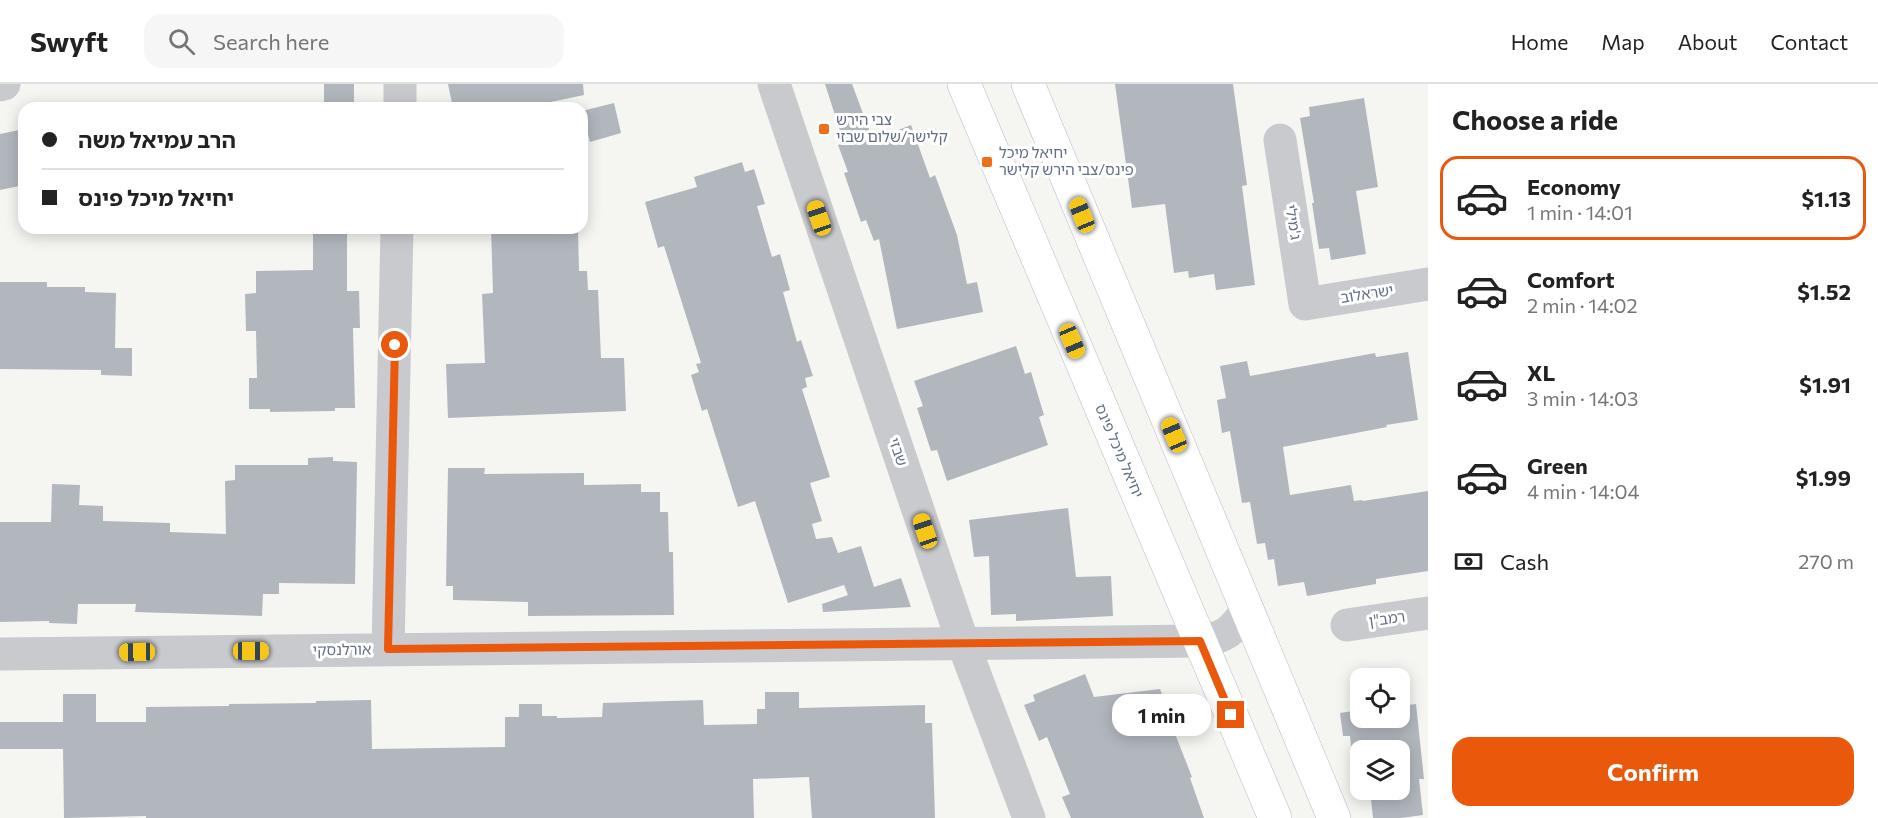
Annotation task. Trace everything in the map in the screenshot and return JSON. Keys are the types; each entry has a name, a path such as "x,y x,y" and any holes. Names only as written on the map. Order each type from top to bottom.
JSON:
{"main road":[{"name":"יחיאל מיכל פינס","path":"964,84 1275,818"},
{"path":"1028,84 1334,818"}],"street":[{"path":"400,84 400,102"},
{"name":"שבזי","path":"774,84 963,643 1029,818"},
{"name":"ג'מילי","path":"1280,140 1305,304"},
{"path":"388,649 397,234"},
{"name":"ישראלוב","path":"1305,304 1428,284"},
{"name":"אורלנסקי","path":"0,654 1200,641 1225,634 1234,628 1247,610"},
{"name":"רמב\"ן","path":"1347,626 1428,613"}],"building":[{"path":"324,84 354,84 354,102 324,102"},
{"path":"448,84 583,84 584,95 551,102 452,102"},
{"path":"825,84 852,84 873,140 911,125 930,178 935,175 957,235 967,284 977,282 983,312 897,329 879,239 874,241 866,220 861,222 844,173 848,172 838,145 844,143"},
{"path":"1115,84 1233,84 1247,185 1242,186 1255,285 1216,290 1214,274 1189,278 1188,271 1174,273 1165,204 1132,208"},
{"path":"1364,98 1378,187 1356,191 1366,254 1331,260 1329,248 1319,249 1300,118 1310,116 1309,107"},
{"path":"614,103 621,133 590,142 588,110"},
{"path":"18,130 18,186 0,190 0,134"},
{"path":"742,162 745,172 754,169 765,204 757,206 772,257 780,254 790,290 783,292 797,342 801,340 813,376 805,378 807,387 802,389 830,477 810,483 822,521 812,524 816,539 832,537 838,553 861,546 874,587 901,578 911,607 823,612 822,604 848,595 844,585 788,603 755,501 738,507 707,409 702,411 691,375 699,372 696,364 701,363 664,246 658,248 645,202 697,187 694,177"},
{"path":"313,234 347,234 347,291 359,291 360,328 353,328 355,408 335,408 335,411 270,412 270,409 249,409 249,378 257,378 256,331 246,331 245,294 256,293 256,271 313,270"},
{"path":"491,234 578,234 579,271 587,271 588,290 598,290 601,358 624,358 626,411 448,418 446,364 485,363 482,294 493,293"},
{"path":"0,282 47,282 47,287 85,287 85,292 116,293 115,348 132,348 132,376 101,375 101,370 0,369"},
{"path":"1016,346 1025,374 1031,372 1044,415 1039,417 1048,445 947,481 937,450 931,451 917,408 923,406 914,381"},
{"path":"1408,352 1418,420 1283,447 1290,495 1351,485 1354,501 1428,491 1428,571 1376,579 1376,584 1307,596 1304,582 1278,586 1274,559 1268,560 1265,543 1257,544 1250,502 1242,503 1230,431 1222,433 1217,400 1226,398 1220,366 1247,361 1250,376 1375,353 1376,357"},
{"path":"333,457 333,461 357,462 355,584 279,583 279,594 263,594 262,616 135,612 136,604 78,604 77,624 49,623 49,621 0,622 0,522 51,522 52,484 80,485 79,505 103,506 103,521 170,523 170,532 226,534 225,481 235,480 235,465 308,465 308,458"},
{"path":"448,468 485,468 484,474 584,473 584,485 641,484 641,492 660,492 660,512 668,512 669,552 673,552 674,615 528,616 528,602 453,600 453,586 446,586"},
{"path":"1068,508 1076,577 1111,576 1113,616 1016,621 1016,614 991,615 989,556 974,557 969,520"},
{"path":"1085,674 1094,697 1160,689 1192,777 1190,778 1204,818 1071,818 1062,797 1070,794 1047,737 1039,741 1024,705 1035,701 1033,695"},
{"path":"765,692 799,692 799,708 925,705 925,723 932,723 935,818 812,818 809,777 753,779 754,818 146,818 146,816 64,818 63,749 0,749 0,722 63,722 63,694 96,694 96,722 146,722 146,707 371,700 372,749 505,747 505,717 519,717 519,704 542,704 542,716 557,716 557,718 602,717 603,703 703,700 704,725 757,724 757,709 765,709"},
{"path":"1416,704 1424,779 1419,779 1423,815 1373,818 1371,800 1410,800 1410,740 1350,740 1350,736 1343,736 1340,713 1350,712 1350,728 1410,728 1410,705"}],"place":[{"name":"צבי הירש קלישר/שלום שבזי","path":"824,129"},
{"name":"יחיאל מיכל פינס/צבי הירש קלישר","path":"987,162"}],"route":[{"path":"395,345 388,649 1200,641 1231,715"}]}
